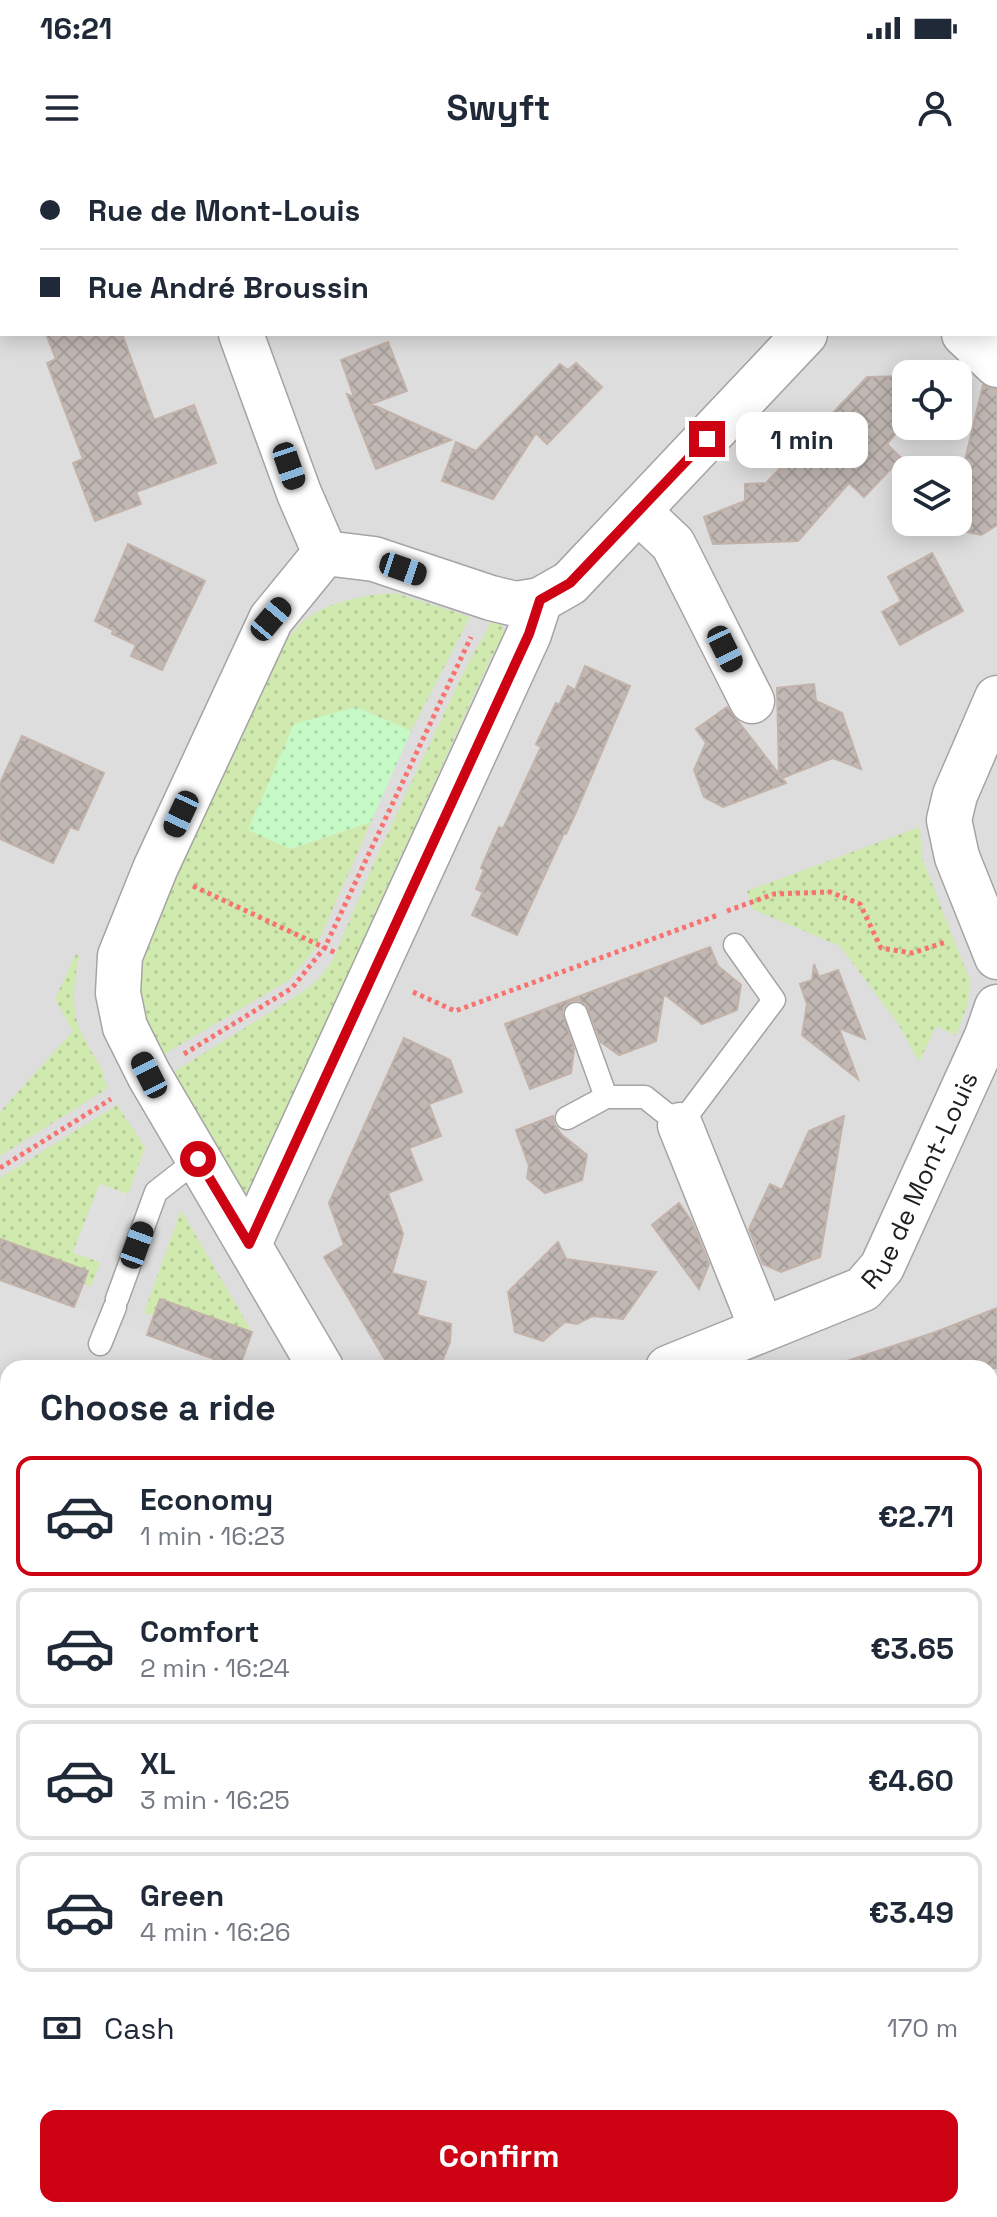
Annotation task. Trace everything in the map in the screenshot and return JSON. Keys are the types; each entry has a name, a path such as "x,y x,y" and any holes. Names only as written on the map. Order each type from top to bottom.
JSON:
{"street":[{"path":"242,336 299,493 325,553"},
{"path":"325,553 374,559 516,604 540,600 570,583 803,336"},
{"path":"966,336 997,365"},
{"path":"638,511 673,544 752,701"},
{"path":"316,1360 149,1075 125,1027 118,993 120,956 155,869 271,619 325,553"},
{"path":"249,1244 529,634 540,600"},
{"path":"991,943 957,857 949,820 955,795 997,698"},
{"name":"Rue de Mont-Louis","path":"687,1360 863,1289 882,1267 987,1036 997,1007"},
{"path":"680,1125 762,1329"}],"lane":[{"path":"567,1118 606,1097 645,1097 680,1125 774,1000 735,945"},
{"path":"576,1014 606,1097"},
{"path":"100,1344 156,1192 198,1159"}],"path":[{"path":"0,1168 292,988 325,947 472,636"},
{"path":"155,869 455,1011 774,894 830,892 860,904 881,948 912,953 991,943"}],"shaded area":[{"path":"0,336 997,336 997,1360 0,1360"},
{"path":"100,1184 128,1194 100,1262 73,1253"},
{"path":"0,1283 75,1307 216,1360 0,1360"}],"green space":[{"path":"395,593 470,617 411,731 356,707 291,849 371,822 315,949 289,980 163,1055 141,1006 140,975 146,949 197,829 281,649 301,623 325,608 359,597"},
{"path":"492,621 501,623 501,641 491,657 247,1198 172,1073 303,992 333,960 375,860 465,669"},
{"path":"356,707 411,731 371,822 290,849 248,830 294,724"},
{"path":"920,827 922,858 970,981 968,1003 956,1035 936,1026 919,1062 899,1025 840,946 752,909 747,891"},
{"path":"76,954 79,956 74,992 76,1019 104,1073 108,1088 0,1156 0,1112 73,1031 55,999"},
{"path":"117,1105 145,1147 128,1194 99,1185 73,1252 100,1262 91,1287 83,1283 88,1271 0,1239 0,1178"},
{"path":"181,1210 252,1332 160,1299 154,1315 144,1313"}],"building":[{"path":"47,336 123,336 154,420 194,405 216,463 136,492 141,504 95,521 73,463 83,459 47,363 56,359"},
{"path":"388,342 407,391 371,404 451,440 376,469 347,394 354,397 341,360"},
{"path":"576,363 602,387 547,444 536,433 493,499 442,481 456,442 476,451 560,364 568,370"},
{"path":"892,376 892,438 887,444 899,456 892,456 892,467 864,497 849,483 798,541 713,544 704,517 745,501 745,484 766,483 867,377"},
{"path":"983,385 997,389 997,525 981,535 972,533 972,456 966,456"},
{"path":"128,544 205,581 162,670 131,656 136,645 112,634 113,630 95,621"},
{"path":"932,553 963,611 900,645 882,612 901,601 888,577"},
{"path":"585,666 630,686 576,812 517,935 472,915 483,892 476,889 484,870 481,868 541,747 536,744 556,703 559,705 568,686 575,690"},
{"path":"814,684 816,701 842,713 861,769 833,758 782,778 786,783 723,807 704,797 694,770 706,743 696,729 727,707 779,774 777,688"},
{"path":"22,736 104,773 78,830 70,827 53,863 0,839 0,783"},
{"path":"710,947 718,966 741,985 737,1010 702,1024 664,994 656,1041 619,1055 601,1042 586,1004 571,1001 562,1012 574,1049 571,1073 530,1089 505,1024"},
{"path":"814,964 819,977 838,970 865,1039 839,1028 858,1079 802,1035 807,1004 800,984 812,980"},
{"path":"404,1038 450,1060 462,1092 429,1104 441,1136 409,1148 422,1180 388,1193 403,1234 392,1273 426,1282 417,1315 451,1324 450,1342 443,1359 385,1360 324,1257 344,1245 329,1203"},
{"path":"553,1116 554,1124 562,1135 587,1155 582,1180 545,1193 527,1178 529,1166 516,1130"},
{"path":"844,1116 820,1257 781,1272 763,1264 749,1229 770,1184 782,1190 809,1131"},
{"path":"679,1203 692,1222 709,1264 699,1289 652,1225"},
{"path":"0,1239 88,1271 74,1307 0,1280"},
{"path":"558,1242 566,1259 656,1272 623,1319 592,1316 577,1324 565,1322 543,1341 515,1332 508,1292"},
{"path":"160,1299 252,1332 242,1360 217,1360 147,1335"},
{"path":"997,1308 997,1360 850,1360"}],"route":[{"path":"198,1159 249,1244 529,634 540,600 570,583 707,439"}]}
